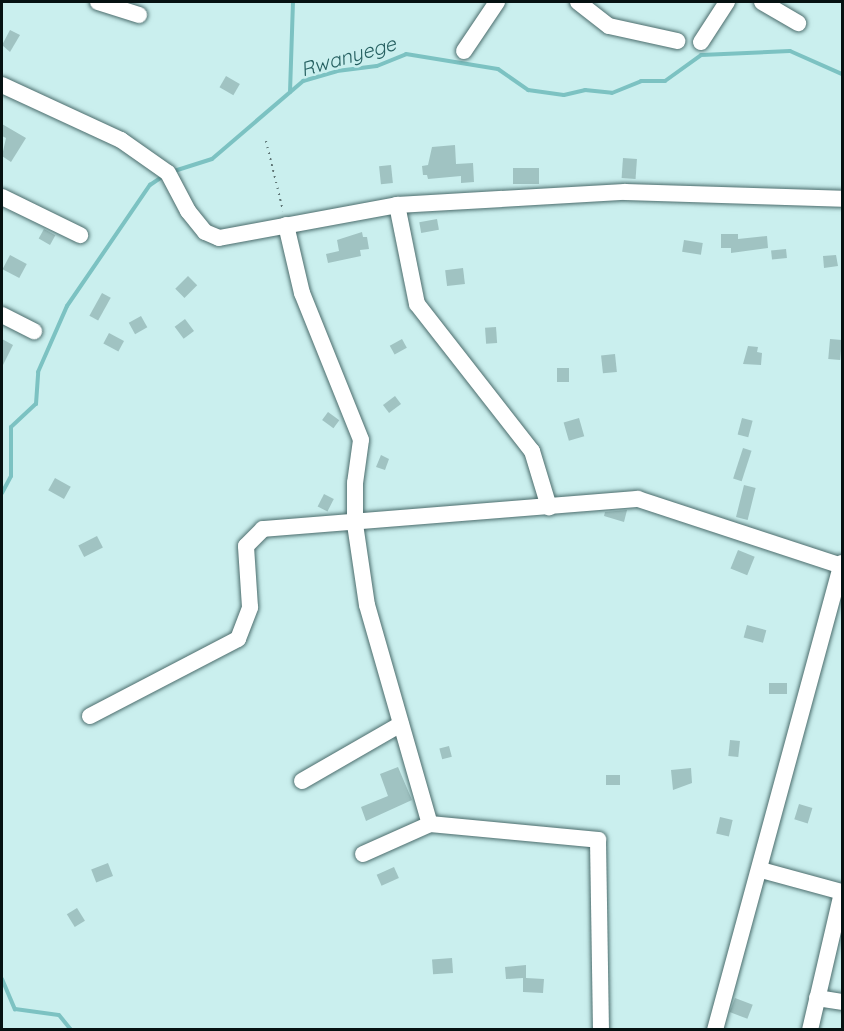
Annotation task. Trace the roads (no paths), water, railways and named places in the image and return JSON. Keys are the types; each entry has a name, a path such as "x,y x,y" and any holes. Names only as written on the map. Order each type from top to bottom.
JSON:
{"street":[{"path":"98,2 139,15"},
{"path":"464,51 497,2"},
{"path":"579,2 609,26 677,41"},
{"path":"701,42 727,2"},
{"path":"762,2 798,23"},
{"path":"2,85 121,140 168,173 188,211 205,231 219,238 397,205 626,192 843,199"},
{"path":"2,197 80,235"},
{"path":"397,205 417,304 532,451 549,507"},
{"path":"286,225 302,293 361,440 355,483 355,524 367,604 430,824"},
{"path":"2,315 34,331"},
{"path":"90,716 238,639 250,607 246,546 263,529 355,524 638,499 842,565 761,870 715,1029"},
{"path":"302,781 401,724"},
{"path":"363,854 430,824 598,840 601,1029"},
{"path":"761,870 842,892 810,1029"},
{"path":"817,998 843,1002"}],"waterway":[{"path":"290,92 293,2"},
{"name":"Rwanyege","path":"171,172 212,159 303,81 337,71 377,66 406,54 498,69 528,90 564,95 585,90 612,93 641,81 665,81 701,55 790,51 842,74"},
{"name":"Rwanyege","path":"2,493 11,476 11,427 36,404 38,372 67,306 150,185 165,175"},
{"name":"Rwanyege","path":"2,979 15,1009 59,1015 71,1030"}]}
